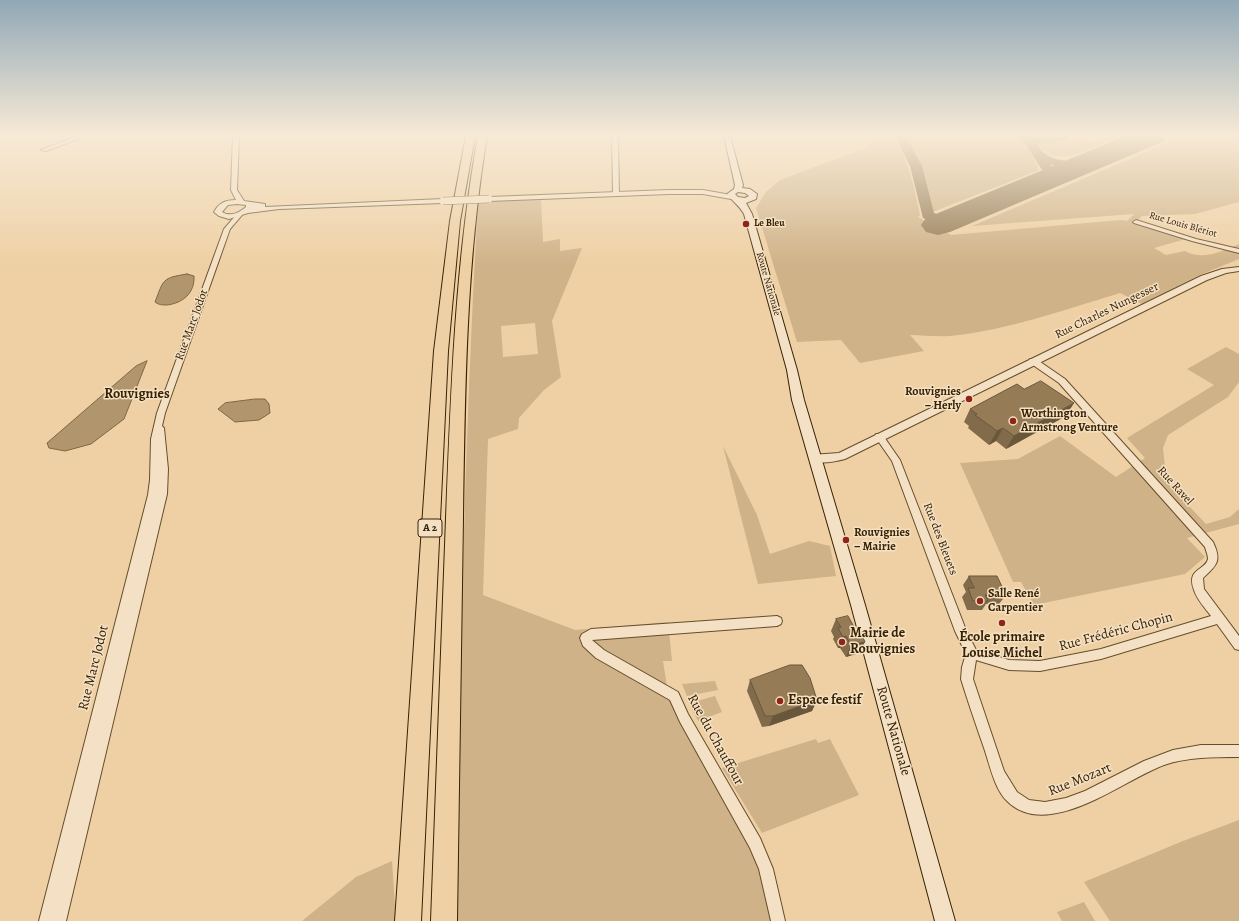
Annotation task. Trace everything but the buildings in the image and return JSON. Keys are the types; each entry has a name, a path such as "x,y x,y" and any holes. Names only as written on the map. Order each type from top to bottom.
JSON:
{"highway":[{"name":"A 2","path":"408,921 442,351 455,221 463,179"},
{"name":"A 2","path":"444,921 458,390 466,254 475,181"}],"main road":[{"path":"735,195 739,185 738,179"},
{"path":"741,179 743,186 754,196 748,205 748,214"},
{"path":"735,195 748,191"},
{"path":"735,195 750,200"},
{"name":"Route Nationale","path":"735,195 748,214 792,370 797,396 818,455 840,542 945,921"}],"street":[{"path":"227,229 226,220 219,214 218,211 230,199 234,190 234,179"},
{"path":"616,179 616,194"},
{"path":"234,190 237,197 248,208"},
{"path":"223,216 239,214 248,208 669,192 703,192 735,195"},
{"path":"225,204 242,201"},
{"name":"Rue Marc Jodot","path":"46,921 153,495 155,480 154,443 159,421 227,229 239,214"},
{"name":"Rue Louis Blériot","path":"1136,222 1224,248"},
{"path":"1224,248 1239,251"},
{"path":"1224,248 1239,254"},
{"name":"Rue Charles Nungesser","path":"818,455 838,457 1218,270 1239,266"},
{"name":"Rue Charles Nungesser","path":"1204,278 1225,271 1239,269"},
{"name":"Rue Ravel","path":"1033,361 1062,381 1209,545 1213,557 1212,563 1200,573 1197,583 1199,591 1239,646"},
{"name":"Rue Marc Jodot","path":"60,921 162,494 164,481 159,421"},
{"name":"Rue des Bleuets","path":"879,436 898,465 961,631 972,654"},
{"name":"Rue Frédéric Chopin","path":"972,654 1009,665 1040,666 1101,654 1219,619"},
{"name":"Rue du Chauffour","path":"777,622 591,634 586,638 587,642 600,654 674,696 684,718 755,843 766,870 778,921"},
{"name":"Rue Mozart","path":"972,654 967,679 1001,779 1013,798 1030,808 1044,809 1068,803 1091,794 1155,762 1172,756 1198,751 1239,750"}],"shaded area":[{"path":"911,179 920,215 918,217 951,235 1120,220 1127,221 1134,214 972,226 1083,179 1239,179 1239,202 1195,214 1142,216 1135,223 1186,239 1154,248 1166,255 1185,251 1192,254 1206,255 1219,252 1239,244 1239,259 1200,275 1142,304 1120,293 1036,319 993,329 950,336 910,335 924,351 860,363 841,340 797,342 756,208 766,192 780,180"},
{"path":"921,179 1017,179 930,213"},
{"path":"541,200 543,242 560,239 560,251 582,248 552,321 561,377 544,390 519,418 518,429 488,439 483,595 575,630 668,622 672,661 663,661 669,699 762,872 772,921 455,921 466,471 478,202","holes":["535,323 538,354 503,357 501,326"]},
{"path":"187,274 194,276 194,282 187,296 173,304 161,305 155,302 160,288 165,281 173,277"},
{"path":"1226,347 1239,354 1239,382 1228,397 1168,435 1163,448 1169,485 1206,524 1230,517 1239,509 1239,524 1187,538 1205,557 1185,574 1034,605 1021,582 1013,582 960,463 1018,459 1060,436 1116,477 1145,458 1127,438 1214,385 1187,369"},
{"path":"147,361 124,419 91,444 65,451 49,448 47,443 136,366"},
{"path":"265,399 269,404 270,413 259,420 235,422 218,409 225,403"},
{"path":"723,446 757,515 770,554 809,541 830,546 836,576 758,584"},
{"path":"715,681 718,690 687,696 682,684"},
{"path":"715,696 722,712 698,721 689,703"},
{"path":"816,739 818,743 830,739 859,795 762,833 722,768"},
{"path":"1239,820 1239,921 1110,921 1084,882 1183,841"},
{"path":"392,861 396,921 302,921 356,877"},
{"path":"1084,902 1095,921 1062,921 1057,912"}],"taxiway":[{"path":"919,179 928,215 940,220 952,219"}],"runway":[{"path":"938,225 1049,179"}],"place":[{"name":"Le Bleu","path":"746,224"},
{"name":"Rouvignies – Herly","path":"969,399"},
{"name":"Worthington Armstrong Venture","path":"1013,421"},
{"name":"Rouvignies – Mairie","path":"846,540"},
{"name":"Salle René Carpentier","path":"980,601"},
{"name":"École primaire Louise Michel","path":"1002,623"},
{"name":"Mairie de Rouvignies","path":"842,642"},
{"name":"Espace festif","path":"780,701"}],"district":[{"name":"Rouvignies","path":"137,395"}]}
